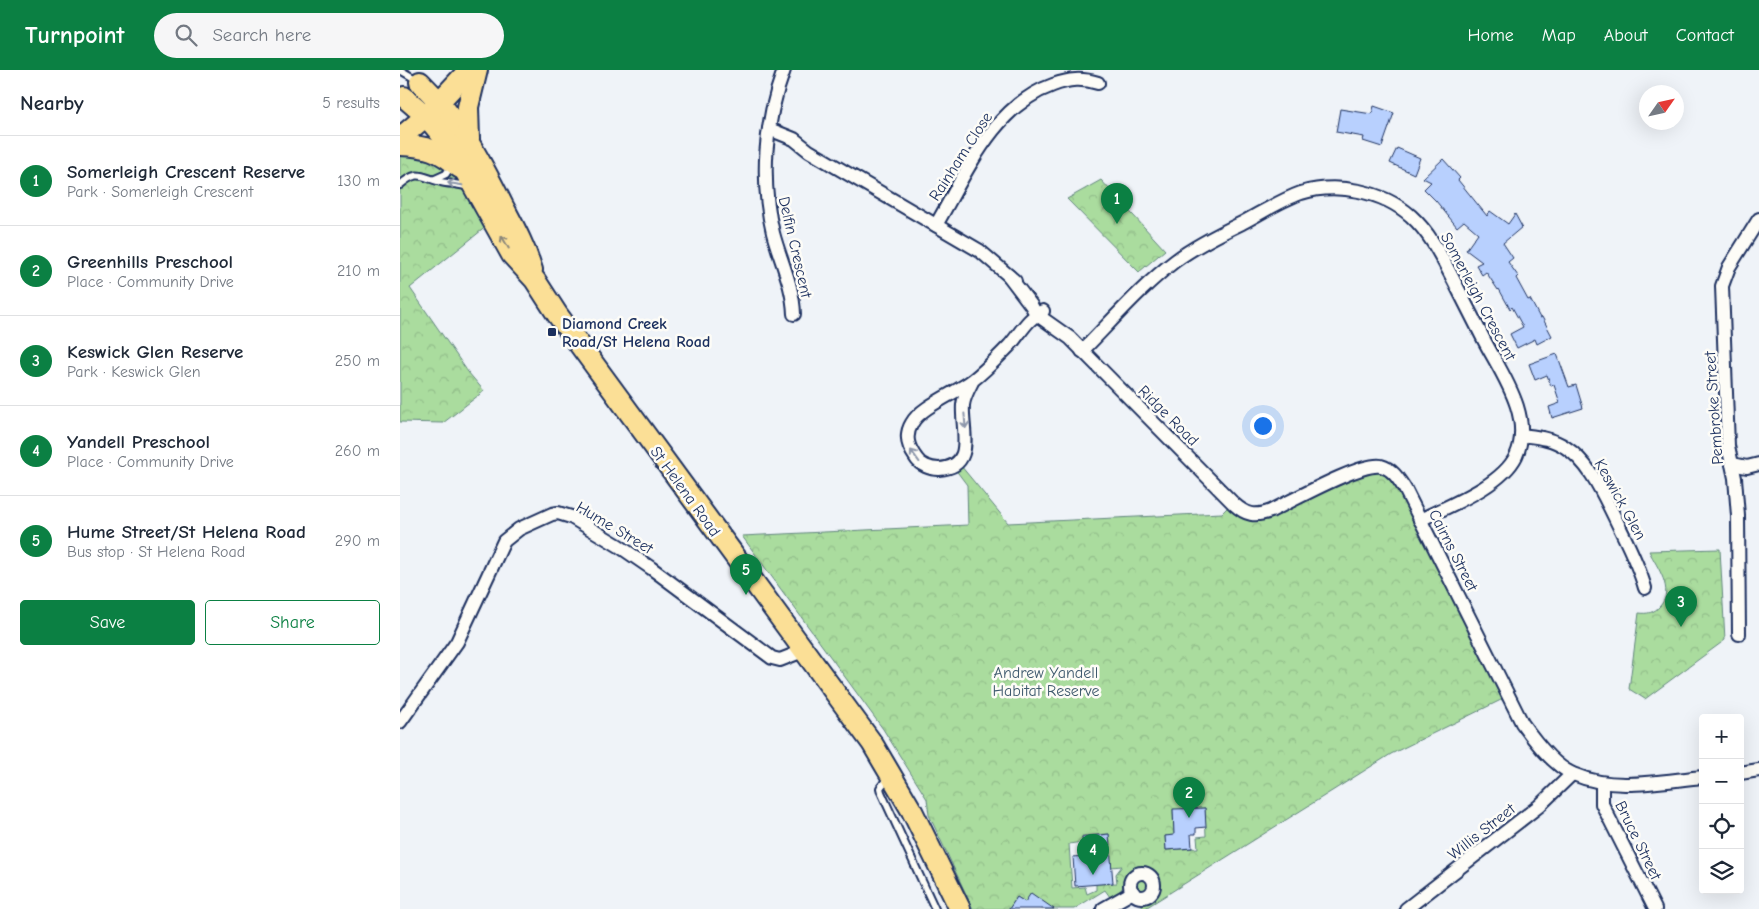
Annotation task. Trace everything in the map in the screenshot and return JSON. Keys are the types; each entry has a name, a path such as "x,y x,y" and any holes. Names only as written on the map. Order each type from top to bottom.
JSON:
{"main road":[{"path":"400,138 433,108 469,70"},
{"path":"469,142 468,107 477,70"},
{"path":"401,97 426,76"},
{"name":"St Helena Road","path":"426,76 433,108 447,140 512,255 535,280 557,314 872,743 891,773 927,840 960,909"},
{"name":"St Helena Road","path":"401,97 433,108 456,121 469,142 524,248 535,280"},
{"path":"400,145 429,148 442,154 452,161 472,182"}],"street":[{"name":"Delfin Crescent","path":"784,70 774,105 766,162 769,208 773,231 790,286 794,314"},
{"name":"Rainham Close","path":"936,225 981,147 995,126 1013,108 1033,94 1057,83 1080,79 1098,83"},
{"name":"Ridge Road","path":"769,134 786,143 809,151 980,251 1031,294 1040,315 1058,322 1082,351 1246,514"},
{"name":"Somerleigh Crescent","path":"1082,351 1162,272 1200,245 1300,194 1324,189 1358,191 1372,194 1402,209 1420,225 1434,243 1514,400 1519,414 1521,435 1516,455 1509,467 1488,485 1420,520"},
{"name":"Pembroke Street","path":"1739,634 1738,516 1735,478 1728,446 1722,286 1728,267 1759,219"},
{"path":"973,380 964,398 966,443 962,456 957,462 942,468 929,468 918,462 910,450 907,440 908,430 912,421 922,412 973,380 1040,315"},
{"name":"Keswick Glen","path":"1521,435 1558,442 1583,463 1598,486 1636,560 1646,588"},
{"path":"1732,464 1747,467 1759,464"},
{"name":"Cairns Street","path":"1246,514 1260,515 1356,470 1374,466 1386,468 1395,475 1405,489 1522,723 1550,757 1572,774"},
{"name":"Hume Street","path":"400,722 458,642 504,541 519,528 552,514 558,513 571,517 619,546 772,658 780,660 804,651"},
{"path":"1744,772 1759,770"},
{"path":"1572,774 1602,783 1635,784 1699,777"},
{"name":"Willis Street","path":"1406,909 1539,806 1572,774"},
{"name":"Bruce Street","path":"1602,783 1602,804 1655,909"},
{"path":"1103,909 1133,892"}],"lane":[{"path":"400,70 426,76"},
{"path":"434,179 441,178 446,174 452,161"},
{"path":"400,185 409,177 416,175 434,179 472,182"},
{"path":"891,773 880,788 881,792 935,909"}],"green space":[{"path":"418,151 454,173 487,226 410,288 468,372 484,391 443,423 400,422 400,155"},
{"path":"1101,180 1165,250 1139,272 1067,199"},
{"name":"Andrew Yandell Habitat Reserve","path":"961,466 1008,523 1222,513 1229,506 1239,516 1253,520 1354,475 1381,471 1392,477 1505,698 1391,754 1144,909 1136,909 1157,896 1161,887 1159,877 1146,868 1135,869 1129,873 1118,893 1110,897 1105,890 1074,909 1042,909 1017,897 1009,909 973,909 929,815 927,799 883,729 742,536 968,525 967,485 955,469","holes":["1205,808 1206,836 1197,837 1198,848 1166,850 1165,836 1174,835 1173,810","1109,834 1111,867 1122,866 1116,874 1117,883 1096,884 1096,890 1087,894 1085,887 1072,888 1069,844 1082,842 1082,836"]},
{"path":"1720,549 1725,640 1645,699 1629,689 1639,613 1653,612 1660,606 1666,593 1660,571 1649,551"},
{"path":"1143,879 1149,885 1143,891 1137,885"}],"building":[{"path":"1374,106 1394,113 1382,147 1363,141 1364,137 1336,132 1340,109 1372,114"},
{"path":"1397,148 1420,158 1414,174 1390,163"},
{"path":"1443,159 1460,178 1458,180 1487,216 1490,211 1508,224 1515,214 1522,227 1503,243 1513,258 1508,262 1518,276 1516,278 1528,300 1530,299 1540,318 1542,317 1552,336 1537,344 1535,339 1517,348 1510,334 1523,327 1512,307 1510,309 1499,289 1486,272 1482,275 1476,265 1482,262 1466,250 1478,233 1464,221 1457,227 1424,189 1431,182 1423,178"},
{"path":"1557,354 1569,387 1576,385 1583,408 1552,418 1549,407 1560,403 1554,385 1551,386 1547,375 1535,380 1529,364"},
{"path":"1205,808 1206,827 1196,828 1196,834 1191,834 1192,848 1166,850 1165,836 1174,835 1173,809"},
{"path":"1109,834 1113,883 1075,886 1073,857 1084,856 1082,837"},
{"path":"1031,893 1054,909 1009,909 1017,897 1025,902"}],"place":[{"name":"Somerleigh Crescent Reserve","path":"1117,224"},
{"name":"Diamond Creek Road/St Helena Road","path":"552,332"},
{"name":"Hume Street/St Helena Road","path":"746,595"},
{"name":"Keswick Glen Reserve","path":"1681,627"},
{"name":"Greenhills Preschool","path":"1189,818"},
{"name":"Yandell Preschool","path":"1093,875"}]}
